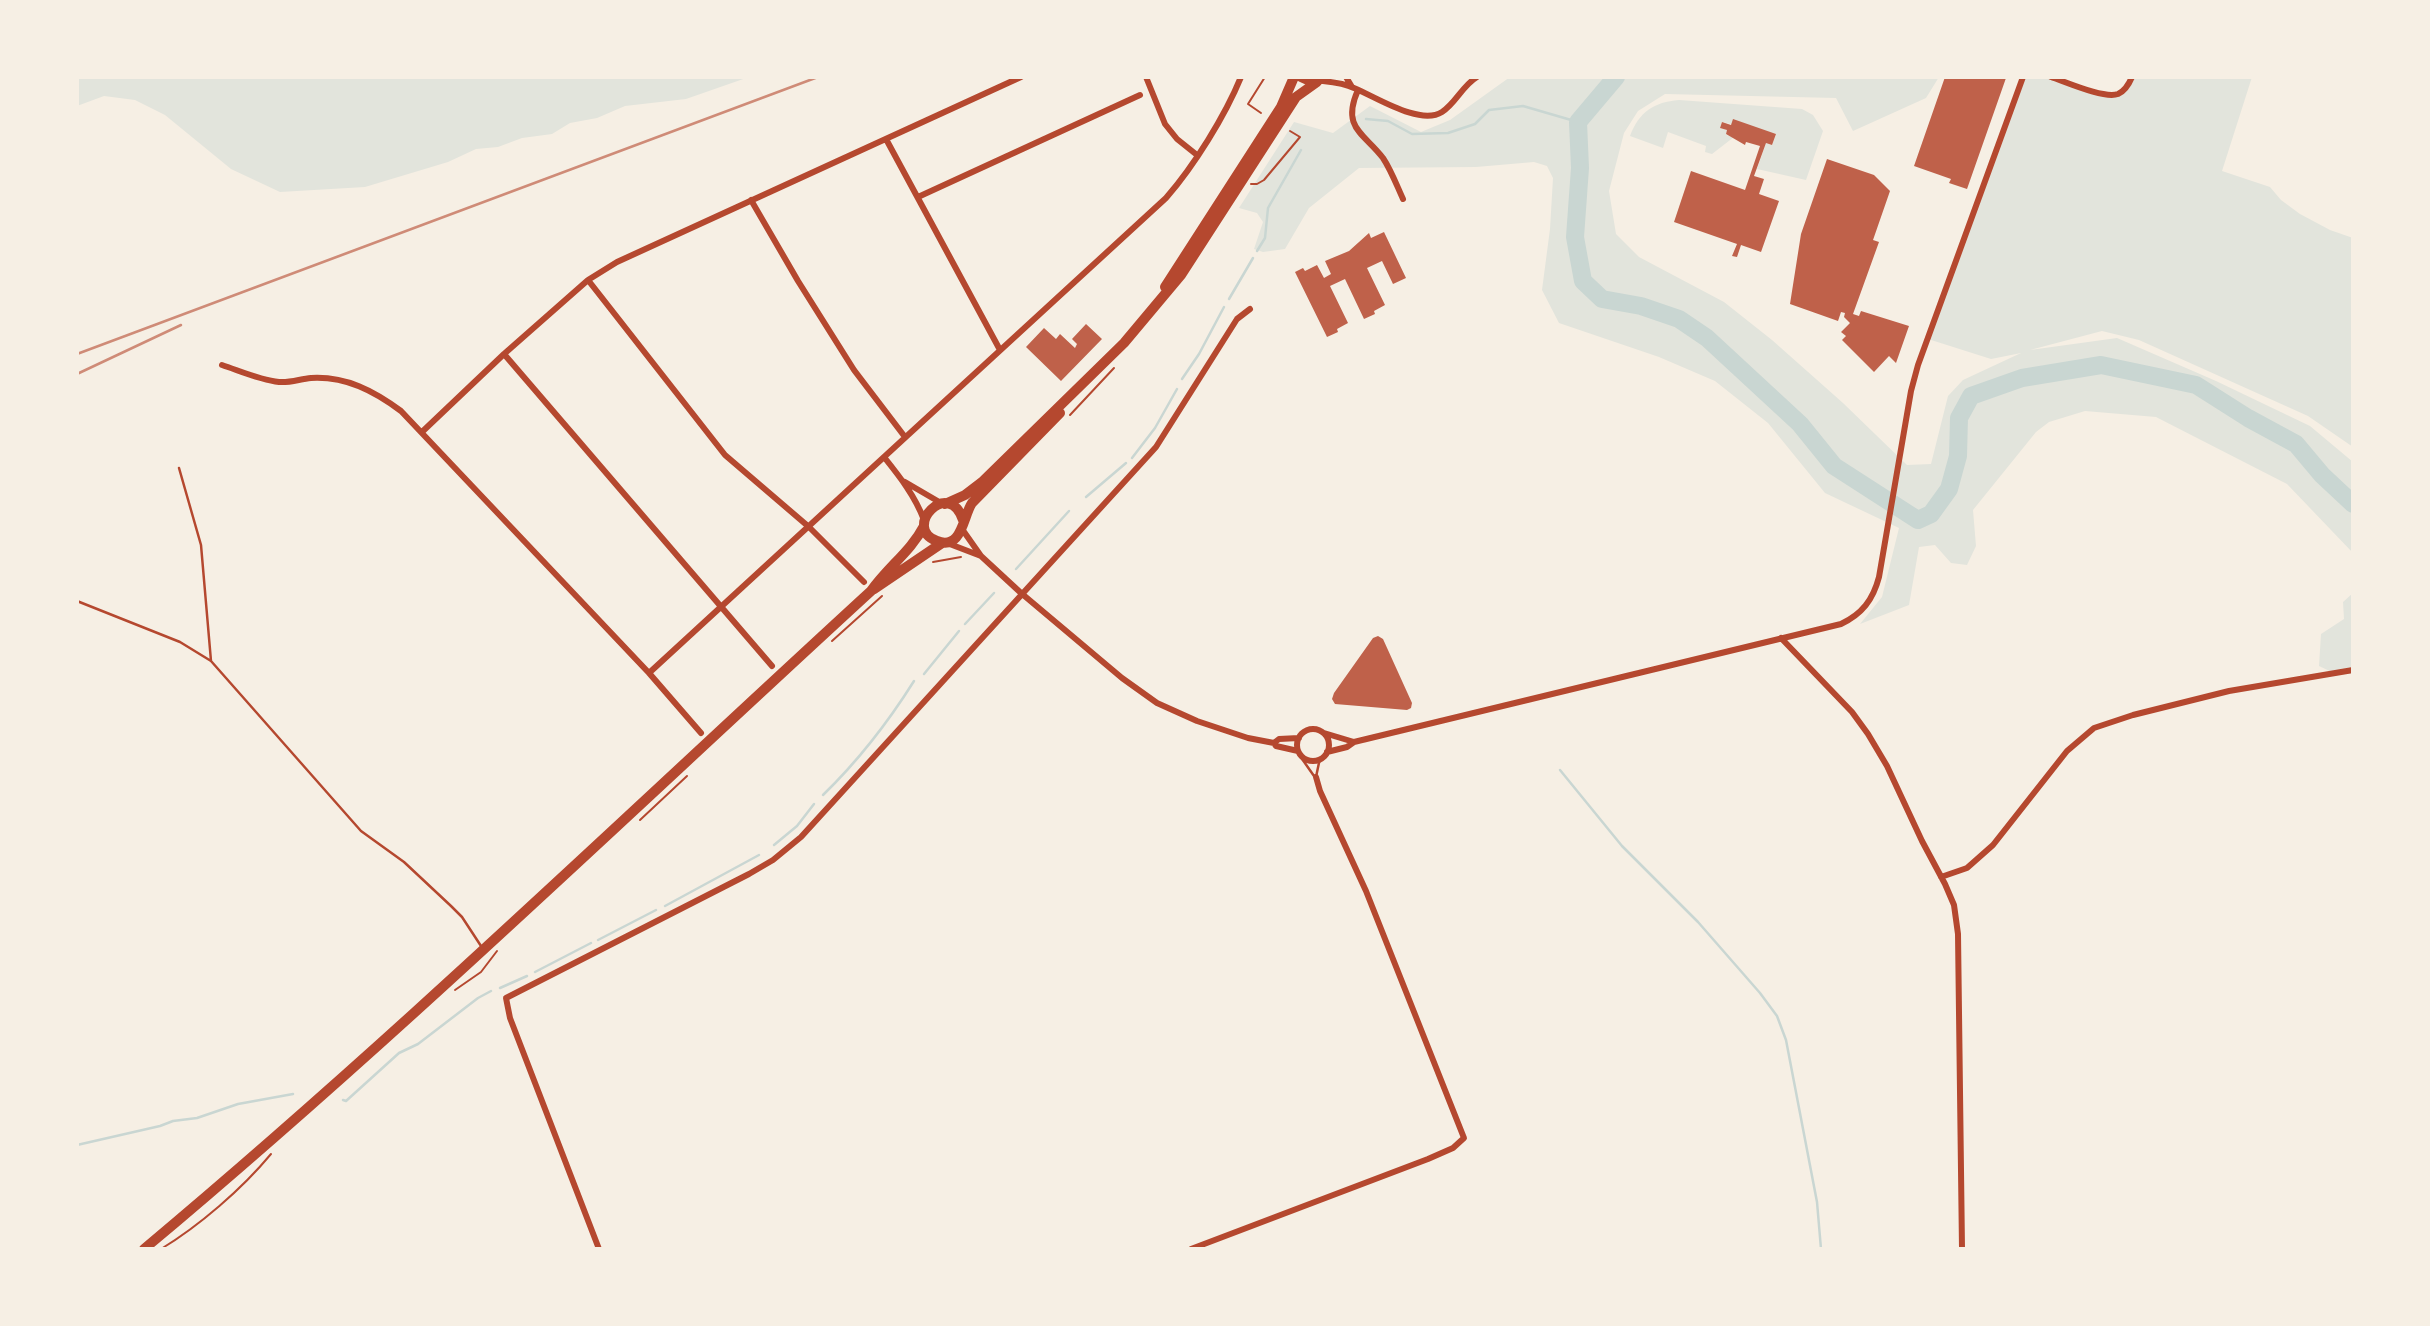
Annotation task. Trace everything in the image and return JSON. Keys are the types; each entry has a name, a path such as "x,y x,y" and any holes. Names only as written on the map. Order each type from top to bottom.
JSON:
{"main road":[{"path":"1159,300 1174,271 1281,107 1294,77"},
{"path":"1301,77 1322,80"},
{"path":"144,1249 229,1178 483,949 867,586 880,577 912,546 930,509 973,489 1082,386 1124,343 1181,275 1296,97 1322,80"},
{"path":"867,586 958,537 979,495 1049,426 1082,386"},
{"path":"943,504 957,509 963,525"},
{"path":"924,523 930,537 944,543"}],"street":[{"path":"423,431 504,354 588,280 617,262 1021,77"},
{"path":"1146,77 1171,133 1197,155"},
{"path":"649,673 1166,198 1197,155 1241,77"},
{"path":"1346,77 1355,88 1353,118 1357,130 1384,161 1403,199"},
{"path":"1322,80 1355,88 1408,112 1429,116 1445,110 1465,85 1477,77"},
{"path":"963,525 981,556 1021,593 1122,678 1157,703 1198,721 1248,738 1274,743 1312,761 1327,751 1347,747 1354,742 1840,624 1863,609 1876,590 1911,391 1918,365 2023,77"},
{"path":"2051,77 2105,95 2116,95 2125,89 2132,77"},
{"path":"918,197 1140,95"},
{"path":"886,139 1000,350"},
{"path":"751,200 854,370 905,437"},
{"path":"588,280 725,455 809,527 867,586"},
{"path":"599,1249 510,1018 506,998 760,868 787,849 813,825 1156,447 1237,319 1250,309"},
{"path":"504,354 772,666"},
{"path":"222,365 276,382 312,378 358,384 401,411 423,431 649,673 701,733"},
{"path":"884,457 916,502 924,523"},
{"path":"903,481 943,504"},
{"path":"944,543 981,556"},
{"path":"1781,638 1862,724 1887,766 1954,905 1958,924 1962,1249"},
{"path":"1941,877 1967,867 1993,845 2067,751 2094,728 2133,715 2230,691 2353,670"},
{"path":"1274,743 1279,739 1299,738 1307,730 1316,730 1354,742"},
{"path":"1324,733 1328,740 1327,751"},
{"path":"1299,738 1299,753"},
{"path":"1191,1249 1428,1159 1453,1148 1464,1139 1366,891 1320,791 1317,777"}],"lane":[{"path":"179,468 201,545 211,661"},
{"path":"77,601 180,642 211,661 361,831 404,862 451,906 462,917 483,949"},
{"path":"1299,753 1317,777"},
{"path":"1317,777 1320,758"}],"path":[{"path":"1261,113 1248,104 1265,77"},
{"path":"1250,184 1264,180 1300,137 1290,131"}],"shaded area":[{"path":"77,77 749,77 686,99 625,106 597,118 570,123 552,134 522,138 498,147 476,149 448,162 365,187 280,192 231,169 165,115 135,100 104,96 77,106"},
{"path":"1510,77 1939,77 1926,98 1853,131 1836,98 1665,94 1638,111 1624,133 1609,191 1616,234 1639,257 1724,302 1843,403 1907,465 1931,464 1948,396 1963,380 2021,353 1991,359 1928,339 2023,77 2051,77 2105,95 2125,89 2132,77 2252,77 2222,171 2270,187 2281,200 2300,214 2330,230 2353,238 2353,447 2308,416 2139,340 2102,331 2030,350 2117,338 2310,426 2353,462 2353,553 2287,484 2156,417 2085,411 2049,422 2036,432 1973,510 1976,546 1967,565 1951,563 1935,545 1919,547 1909,605 1860,624 1882,597 1899,528 1825,493 1768,423 1715,381 1659,357 1559,323 1542,290 1553,178 1547,166 1534,162 1476,167 1359,168 1309,208 1285,249 1263,252 1254,249 1263,222 1257,213 1239,208 1294,122 1333,133 1370,106 1421,132 1450,120"},
{"path":"1679,100 1802,109 1813,115 1823,131 1806,180 1757,169 1766,143 1772,145 1776,134 1722,122 1720,128 1727,130 1726,135 1734,137 1712,154 1705,152 1706,146 1668,132 1663,148 1630,136 1638,121 1649,110 1662,103"},
{"path":"2353,593 2353,673 2338,675 2319,666 2321,634 2344,619 2343,602"}],"building":[{"path":"1945,77 2006,78 1967,189 1949,183 1951,179 1914,166"},
{"path":"1733,119 1776,134 1772,145 1766,143 1754,176 1764,179 1759,194 1779,201 1761,252 1741,245 1737,257 1732,256 1737,244 1674,222 1691,171 1745,190 1760,146 1746,142 1745,145 1726,134 1727,130 1720,128 1722,122 1731,125"},
{"path":"1827,159 1874,175 1890,191 1873,240 1879,242 1853,314 1859,316 1861,311 1909,326 1896,363 1889,356 1874,372 1842,340 1846,336 1841,332 1850,323 1844,317 1845,313 1841,312 1838,321 1790,304 1801,234"},
{"path":"1384,232 1406,278 1393,284 1382,261 1367,268 1385,305 1364,319 1345,279 1330,286 1348,323 1327,337 1295,272 1317,265 1324,278 1331,274 1325,261 1349,251 1369,233 1371,238"},
{"path":"1086,324 1102,339 1061,381 1026,347 1044,328 1056,339 1060,334 1075,348 1077,344 1072,339"},
{"path":"1378,636 1383,639 1412,703 1411,708 1407,710 1335,704 1332,699 1334,693 1373,638"}],"waterway":[{"path":"1616,77 1578,122 1580,168 1575,237 1583,281 1602,299 1641,306 1679,319 1707,338 1800,424 1834,466 1918,520 1931,514 1949,489 1958,456 1959,418 1971,396 2022,378 2101,365 2196,385 2296,444 2322,475 2353,504"},
{"path":"1366,119 1388,121 1412,134 1448,133 1475,124 1489,110 1523,106 1578,122"},
{"path":"1257,251 1265,238 1268,208 1301,150"},
{"path":"1229,299 1253,258"},
{"path":"1182,379 1224,307"},
{"path":"1132,458 1155,428 1177,389"},
{"path":"1086,497 1126,463"},
{"path":"1016,569 1069,511"},
{"path":"965,624 994,593"},
{"path":"924,674 959,631"},
{"path":"823,795 872,741 914,681"},
{"path":"1560,770 1622,846 1698,922 1777,1016 1786,1040 1817,1202 1821,1249"},
{"path":"774,845 797,826 814,804"},
{"path":"665,906 759,855"},
{"path":"598,940 656,910"},
{"path":"535,972 591,943"},
{"path":"500,988 527,976"},
{"path":"343,1100 346,1101 399,1053 418,1044 491,991"},
{"path":"77,1145 173,1121 197,1118 238,1104 293,1094"}],"railway":[{"path":"77,354 818,77"},
{"path":"77,374 181,325"}]}
